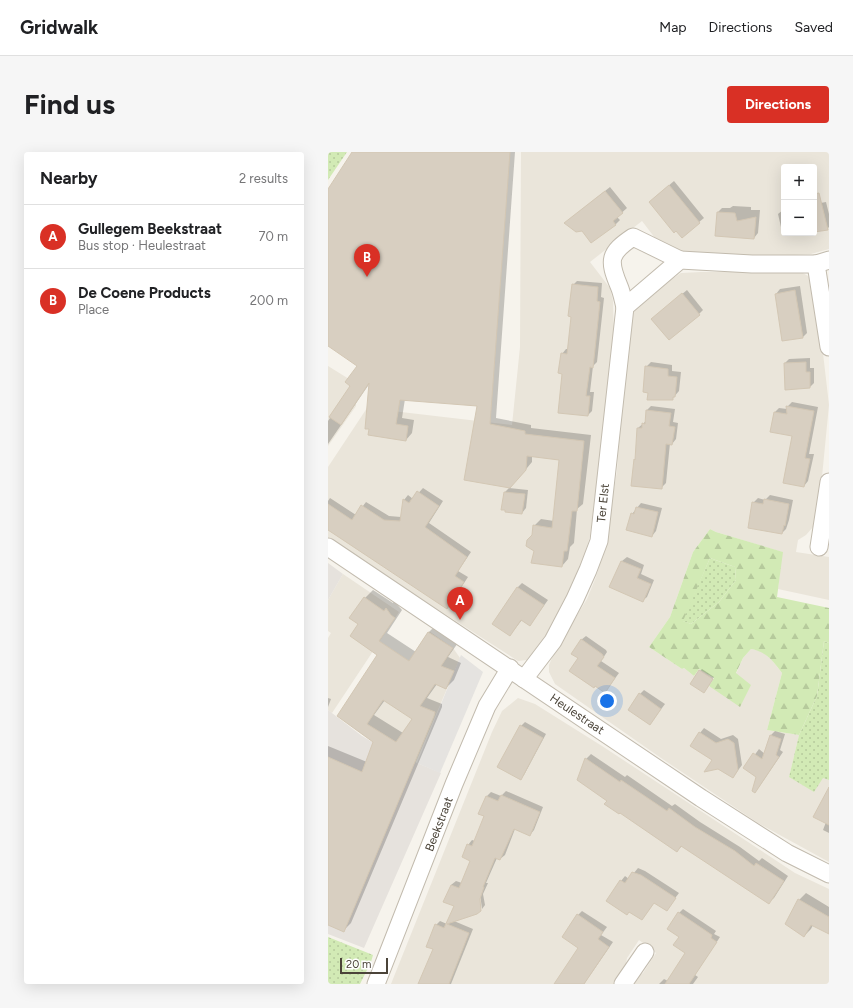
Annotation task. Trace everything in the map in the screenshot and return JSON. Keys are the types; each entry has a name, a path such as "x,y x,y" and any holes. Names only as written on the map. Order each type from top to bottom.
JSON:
{"street":[{"name":"Ter Elst","path":"524,679 553,641 575,599 599,541 625,307 620,287 612,270 612,262 615,253 622,244 633,237 680,260 752,264 822,262 829,347"},
{"path":"625,307 680,260"},
{"path":"819,547 829,482"},
{"name":"Heulestraat","path":"328,547 510,668 524,679 701,798 780,849 829,874"},
{"name":"Beekstraat","path":"376,984 454,784 487,706 510,668"},
{"path":"624,984 645,952"}],"shaded area":[{"path":"521,152 829,152 829,249 811,254 746,258 681,253 658,242 642,221 590,262 610,288 613,301 614,339 590,536 580,572 562,611 536,651 527,660 518,661 328,539 328,467 367,408 512,425 520,347"},
{"path":"801,272 808,276 815,284 829,405 821,487 813,527 806,535 798,540 796,552 829,557 829,600 778,589 782,552 710,529 693,552 670,617 649,647 682,669 684,668 694,676 699,669 714,679 709,687 736,674 743,658 751,649 761,651 771,659 782,673 767,730 799,735 789,777 824,778 829,780 829,862 758,823 661,758 555,684 549,672 549,665 555,651 587,599 596,577 604,550 617,471 624,366 629,322 634,311 658,288 681,273"},
{"path":"328,366 357,384 356,406 328,446"},
{"path":"328,563 343,574 328,600"},
{"path":"343,574 399,612 332,713 328,710 328,638 331,633 328,631 328,600"},
{"path":"429,631 453,648 460,658 415,764 386,750 361,733"},
{"path":"461,655 483,672 440,773 417,763"},
{"path":"518,698 535,704 602,746 795,873 829,889 829,984 632,984 636,978 643,973 656,953 639,940 627,958 625,969 614,984 391,984 492,732 502,711"},
{"path":"328,710 362,736 386,750 441,773 364,948 328,934"}],"green space":[{"path":"328,152 347,152 328,180"},
{"path":"710,529 783,552 777,597 829,608 829,643 824,641 817,696 799,735 767,730 782,673 772,661 761,652 751,649 743,658 736,673 751,685 740,707 709,686 714,678 699,669 694,676 684,668 682,669 649,647 670,617 693,552","holes":["710,558 735,567 736,580 719,602 691,624 683,621"]},
{"path":"710,558 735,567 736,580 719,602 691,624 682,621"},
{"path":"824,641 829,643 829,780 823,778 814,792 789,777 799,735 817,696"},
{"path":"328,937 373,955 360,984 328,984"}],"building":[{"path":"352,152 510,152 490,424 525,431 525,434 584,441 577,511 572,511 567,551 564,551 562,567 531,563 534,551 526,546 527,540 532,535 533,525 552,528 559,460 527,456 526,470 510,488 464,480 477,406 400,400 396,424 408,426 406,441 368,435 369,429 365,429 369,383 341,425 329,417 350,386 345,382 357,366 328,346 328,189"},
{"path":"669,185 700,223 682,238 676,231 674,233 649,202"},
{"path":"605,191 623,213 613,221 616,225 591,243 582,231 576,232 564,223"},
{"path":"817,193 819,193 828,230 817,232"},
{"path":"717,212 735,213 737,221 756,217 754,239 715,236"},
{"path":"572,284 598,287 597,301 600,302 593,368 590,367 586,396 590,396 588,416 558,413 562,374 558,373 561,353 567,354 571,317 568,316"},
{"path":"795,290 803,338 782,341 775,294"},
{"path":"682,293 700,315 669,340 651,319"},
{"path":"806,362 806,372 810,372 810,388 785,390 784,363"},
{"path":"645,366 668,369 668,376 677,377 675,397 673,397 673,400 647,400 648,393 643,392"},
{"path":"786,406 814,411 805,458 810,459 804,487 783,483 792,436 770,432 774,412 787,414"},
{"path":"646,410 671,413 669,426 675,427 672,445 666,444 662,489 631,486 634,459 635,460 637,428 642,428 642,423 645,424"},
{"path":"417,491 439,506 425,527 467,557 455,576 464,582 447,609 328,530 328,504 352,520 361,505 384,520 400,521 403,499 409,503"},
{"path":"504,492 525,494 522,514 505,512 505,510 501,510"},
{"path":"764,499 789,504 782,534 748,528 752,502 763,504"},
{"path":"636,507 658,512 652,537 626,530 631,513 634,514"},
{"path":"621,561 641,569 637,578 651,584 643,602 609,587"},
{"path":"517,587 544,605 530,626 521,620 510,636 492,624"},
{"path":"364,597 384,611 386,608 395,618 379,641 409,661 428,632 453,648 441,666 454,671 446,689 435,684 420,706 435,712 434,716 344,932 328,925 328,757 362,772 373,742 337,716 377,655 350,636 358,624 349,618","holes":["383,700 412,719 396,742 367,724"]},
{"path":"581,639 602,654 604,657 597,666 615,678 605,693 595,686 594,688 569,671 578,658 571,654"},
{"path":"699,670 713,679 704,693 690,684"},
{"path":"639,693 661,709 650,725 628,710"},
{"path":"520,725 543,738 521,780 497,767"},
{"path":"699,732 716,743 728,739 734,743 738,770 733,778 718,769 704,772 712,760 690,746"},
{"path":"770,735 781,739 776,755 779,757 755,793 752,791 756,777 743,768 753,753 762,759"},
{"path":"585,758 667,811 669,808 695,827 735,851 754,866 756,863 784,881 769,904 681,846 677,852 620,813 619,814 604,804 607,801 577,780"},
{"path":"829,787 829,825 813,817"},
{"path":"501,795 540,812 530,836 514,829 500,860 495,858 483,887 480,899 481,911 477,914 447,924 469,933 449,984 418,984 433,949 426,947 435,924 444,928 454,906 443,902 451,885 459,888 470,861 462,857 467,844 472,846 484,816 478,814 486,796 498,801"},
{"path":"632,872 641,875 676,898 667,911 654,903 642,920 629,912 627,915 606,901 620,880 625,883"},
{"path":"798,899 829,917 829,934 811,925 804,937 785,924"},
{"path":"678,912 712,935 711,938 717,942 689,984 665,984 685,953 673,945 679,937 667,929"},
{"path":"577,914 603,932 598,939 609,947 584,984 554,984 578,948 562,937"}],"place":[{"name":"De Coene Products","path":"367,277"},
{"name":"Gullegem Beekstraat","path":"460,620"}]}
